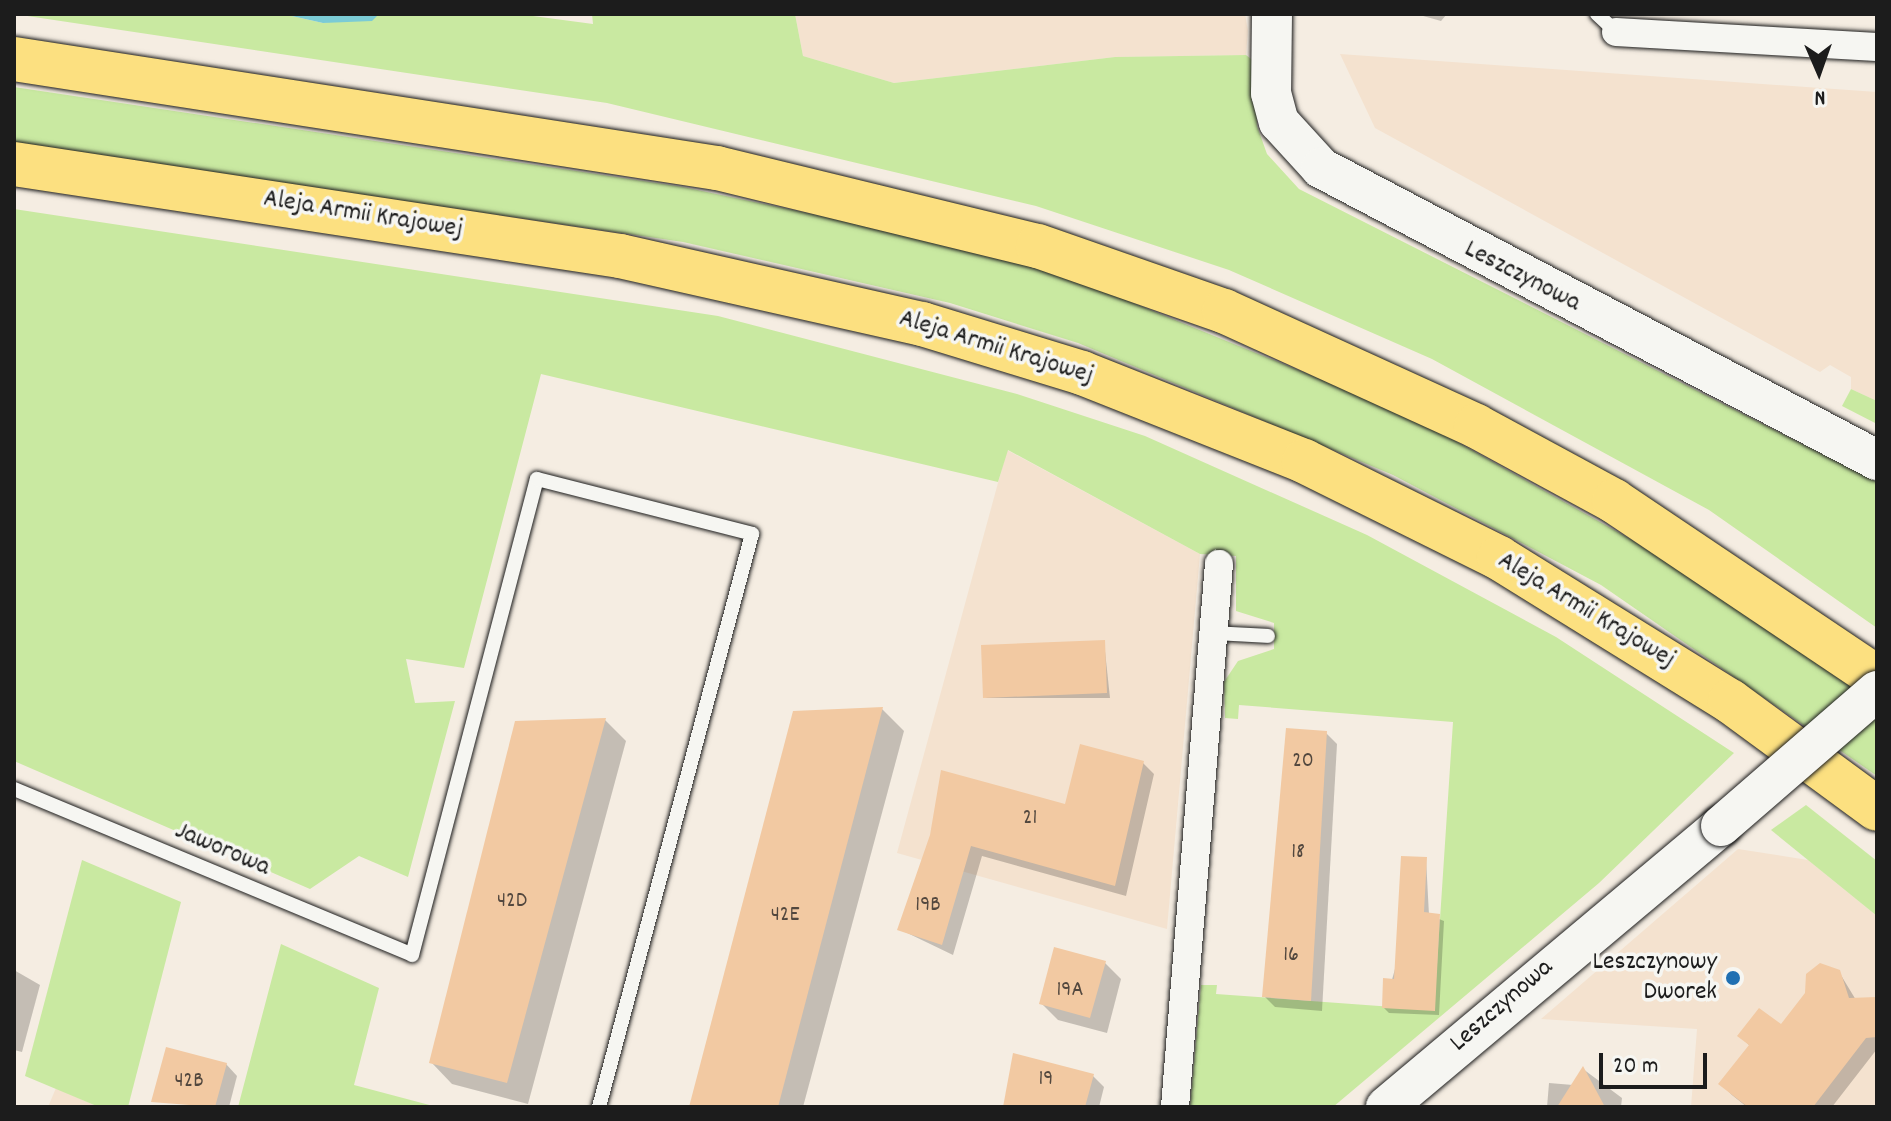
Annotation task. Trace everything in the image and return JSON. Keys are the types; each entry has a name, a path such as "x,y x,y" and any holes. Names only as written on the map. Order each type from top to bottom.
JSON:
{"main road":[{"path":"14,59 717,168 1038,246 1224,311 1476,426 1614,501 1877,678"},
{"name":"Aleja Armii Krajowej","path":"14,164 620,256 922,324 1082,373 1304,461 1499,558 1730,701 1877,809"}],"street":[{"name":"Leszczynowa","path":"1272,14 1271,93 1279,122 1321,168 1877,460"},
{"path":"1606,23 1877,47"},
{"path":"1175,1107 1219,564"},
{"name":"Leszczynowa","path":"1386,1107 1877,691"}],"lane":[{"name":"Jaworowa","path":"14,789 412,955 537,479 752,534 599,1107"},
{"path":"1213,633 1268,636"}],"shaded area":[{"path":"795,14 1245,14 1248,31 1246,55 1115,57 894,83 803,56"},
{"path":"1340,54 1877,92 1877,401 1851,389 1851,377 1830,365 1820,372 1375,128"},
{"path":"1007,450 1200,554 1167,929 897,853"},
{"name":"Leszczynowy Dworek","path":"1738,849 1808,860 1877,916 1877,1107 1691,1107 1697,1029 1541,1019"},
{"path":"56,1088 99,1107 48,1107"}],"green space":[{"path":"14,14 283,14 323,23 379,14 518,14 593,24 592,14 795,14 803,56 894,83 1115,57 1246,55 1255,62 1257,126 1267,154 1299,189 1877,482 1877,628 1709,510 1432,359 1229,270 1036,206 607,103"},
{"path":"14,87 683,187 978,249 1099,289 1411,416 1632,540 1788,638 1877,706 1877,776 1601,585 1393,475 1078,343 950,303 683,242 14,144"},
{"path":"14,209 718,316 1017,394 1145,436 1367,535 1556,637 1734,753 1599,883 1333,1107 1190,1107 1201,985 1217,985 1216,994 1434,1010 1453,722 1239,705 1238,719 1225,718 1224,682 1238,661 1274,649 1274,623 1236,611 1236,556 1200,554 1008,450 998,482 541,374 464,668 406,659 415,703 455,701 408,877 359,856 310,889 14,761"},
{"path":"1851,389 1877,401 1877,424 1842,406"},
{"path":"1806,805 1877,861 1877,916 1771,830"},
{"path":"82,860 181,902 128,1107 99,1107 25,1076"},
{"path":"281,944 379,988 354,1085 437,1107 238,1107"}],"water":[{"path":"283,14 379,14 372,21 323,23"}],"building":[{"path":"1105,640 1107,693 983,698 981,645"},
{"path":"883,707 778,1107 689,1107 793,711"},
{"path":"606,718 507,1083 429,1063 515,721"},
{"path":"1286,728 1327,731 1311,1001 1262,997"},
{"path":"1080,744 1144,761 1115,886 971,846 942,945 897,930 930,835 941,770 1065,804"},
{"path":"1401,856 1427,857 1424,912 1440,914 1435,1011 1382,1008 1383,978 1394,979"},
{"path":"1054,947 1106,961 1090,1018 1039,1004"},
{"path":"1820,963 1840,970 1849,998 1877,997 1877,1037 1866,1038 1813,1107 1748,1107 1718,1084 1749,1045 1737,1036 1759,1008 1781,1024 1805,993 1806,974"},
{"path":"166,1047 227,1063 215,1107 151,1102"},
{"path":"1013,1053 1094,1074 1085,1107 1003,1107"},
{"path":"1583,1066 1605,1107 1557,1107"}],"place":[{"name":"Leszczynowy Dworek","path":"1733,978"}]}
